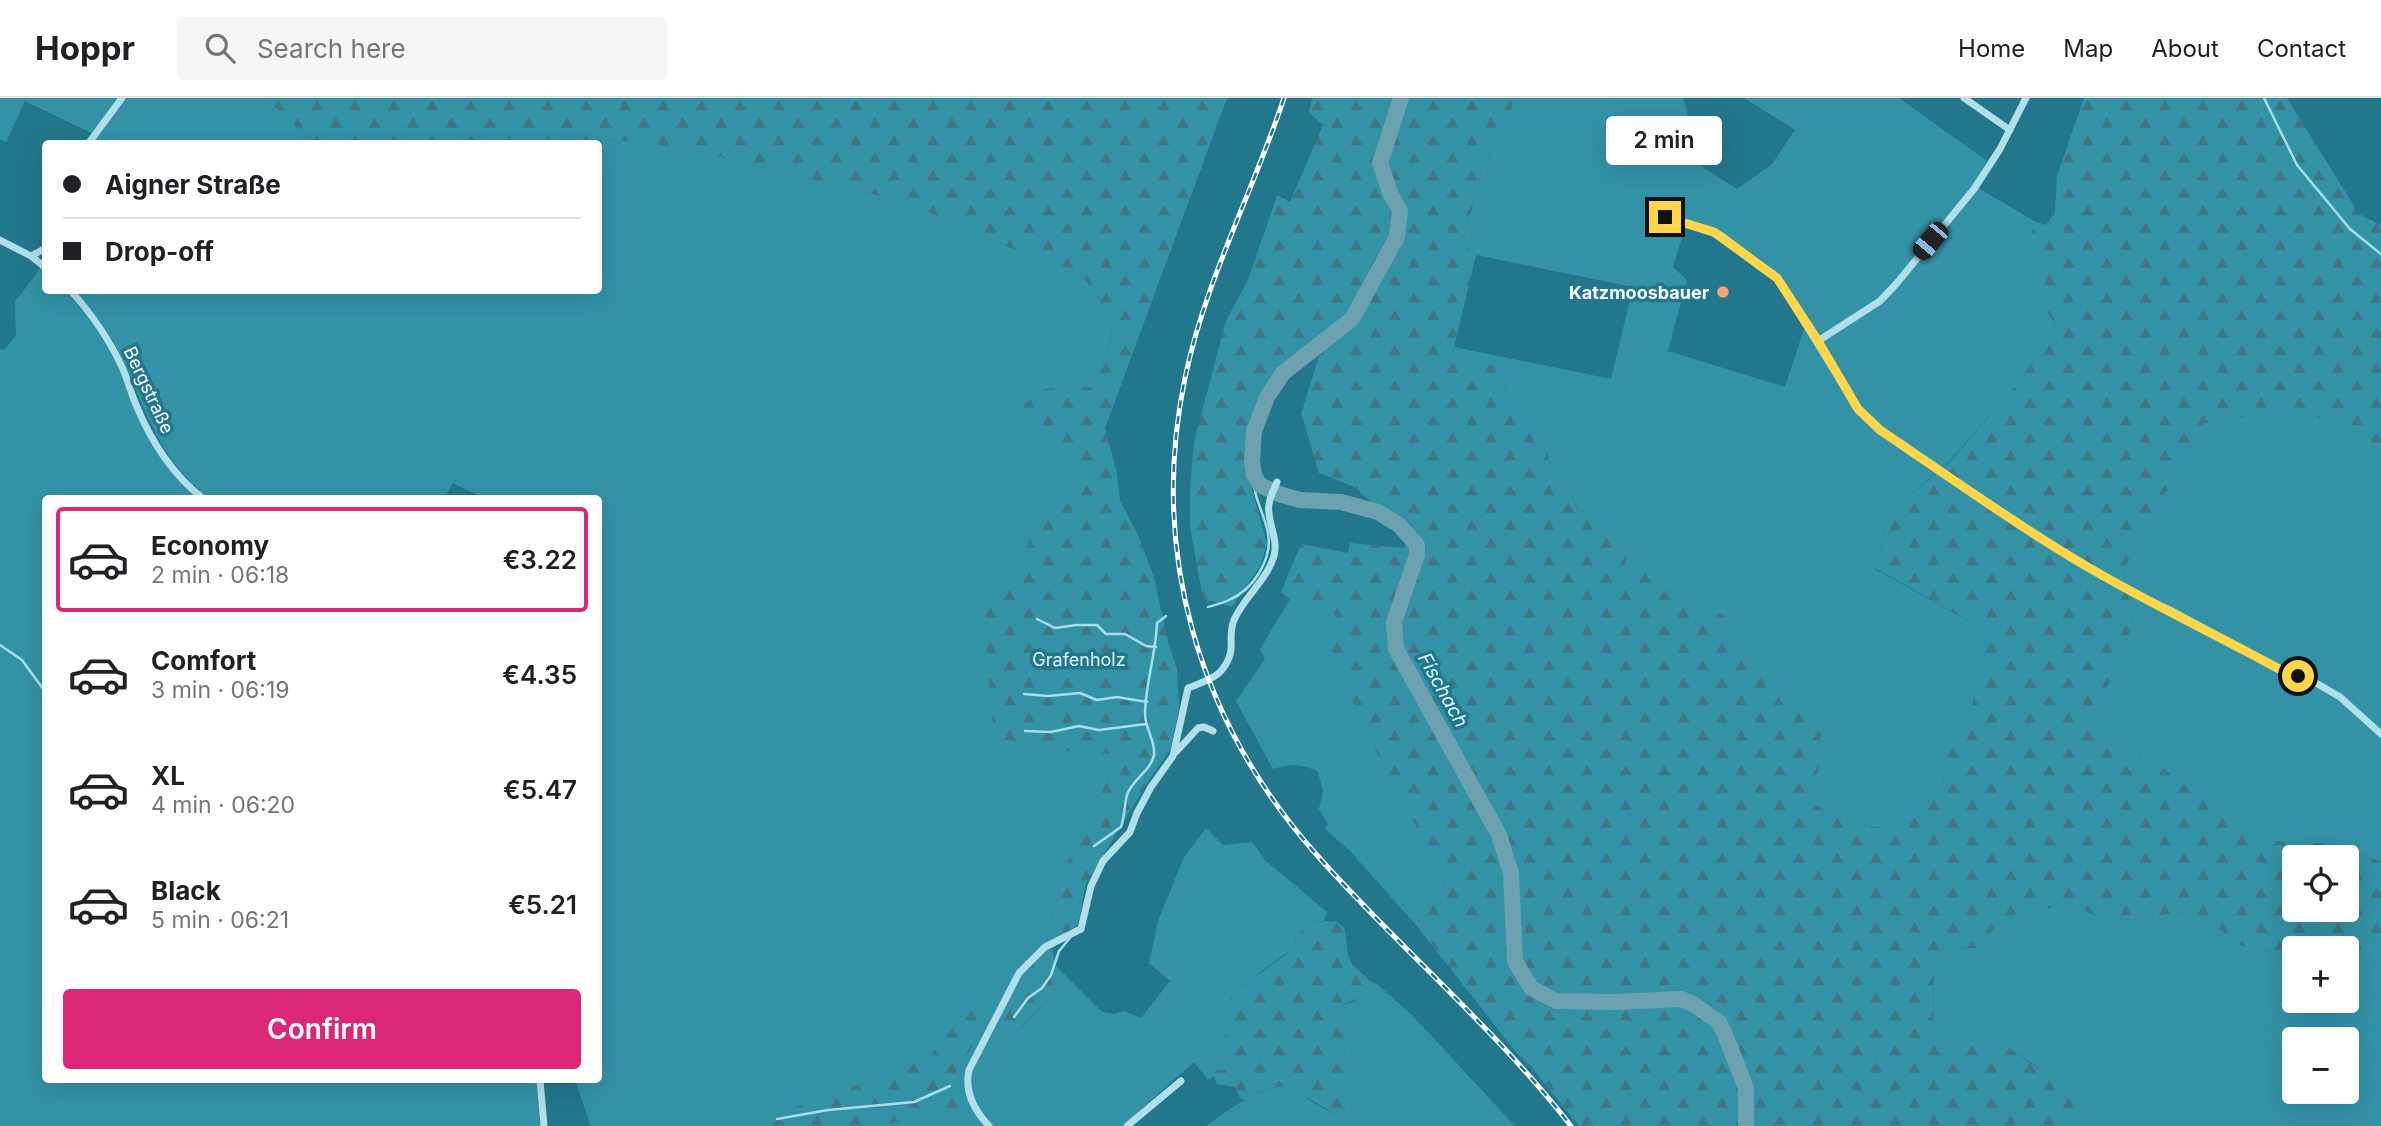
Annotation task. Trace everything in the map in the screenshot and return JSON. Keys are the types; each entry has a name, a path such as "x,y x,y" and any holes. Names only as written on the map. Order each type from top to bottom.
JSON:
{"street":[{"path":"91,140 122,98"},
{"path":"1964,98 2010,130"},
{"path":"1818,341 1880,301 1897,283 1974,188 2010,130 2026,98"},
{"path":"1665,217 1714,232 1768,270 1785,288 1858,409 1880,430 2050,544 2125,589 2172,611 2279,669 2316,683 2340,697 2381,734"},
{"path":"0,240 42,265"},
{"path":"31,256 42,250"},
{"name":"Bergstraße","path":"73,294 107,338 123,368 137,408 156,443 199,495"},
{"path":"1173,756 1188,688 1219,674 1227,663 1233,649 1233,623 1274,555 1276,545 1268,511 1277,482"},
{"path":"989,1126 972,1103 967,1087 969,1070 1019,973 1045,947 1081,929 1091,887 1103,861 1130,832 1151,787 1173,756 1198,728 1204,727 1213,731"},
{"path":"1127,1126 1181,1081"},
{"path":"540,1083 544,1126"}],"green space":[{"path":"0,98 266,98 306,136 314,140 95,140 93,134 25,101 6,142 0,139"},
{"name":"Grafenholz","path":"266,98 1227,98 1105,428 1117,474 1120,501 1138,535 1154,578 1177,668 1179,708 1171,748 1086,883 1078,925 1052,946 1059,986 1020,1029 991,1017 955,1073 964,1107 876,1126 766,1126 767,1117 929,1059 971,1003 994,1010 1043,953 1067,863 1120,755 1000,746 992,720 984,606 1020,571 1034,525 1080,477 1081,460 1021,420 1024,404 1045,389 1096,387 1112,333 1109,317 1097,295 1082,276 1066,267 1013,249 909,203 693,150 602,140 314,140 306,136"},
{"path":"1312,98 1514,98 1507,125 1481,170 1478,190 1464,233 1466,248 1476,255 1453,352 1502,369 1506,390 1546,443 1550,467 1570,494 1577,509 1599,517 1619,535 1626,551 1626,559 1619,576 1624,580 1652,567 1664,574 1668,591 1709,606 1729,619 1724,634 1743,645 1753,663 1766,670 1785,710 1827,709 1828,722 1820,738 1818,772 1803,799 1850,823 1903,832 1944,784 1942,765 1947,741 1968,722 1990,633 1875,568 1885,532 1881,519 1948,464 2020,381 2056,325 2040,302 2050,269 2028,241 2036,222 2046,225 2055,212 2057,176 2084,98 2287,98 2359,214 2381,225 2381,472 2363,439 2301,409 2204,423 2123,571 2133,623 2095,716 2107,738 2235,809 2263,841 2338,845 2282,845 2282,922 2359,922 2359,853 2381,862 2381,935 2359,951 2359,936 2282,936 2282,954 2242,946 2210,922 2190,914 2172,913 2132,920 2092,914 2063,897 2049,909 2033,903 1997,925 1977,948 1944,947 1934,957 1933,1038 1936,1049 1956,1044 2004,1044 2032,1064 2064,1081 2084,1097 2058,1126 1579,1126 1516,1052 1416,925 1444,886 1447,870 1417,828 1364,729 1330,646 1346,632 1332,611 1317,617 1301,609 1281,592 1301,544 1348,553 1350,543 1405,548 1406,529 1352,486 1319,473 1301,413 1328,328 1265,397 1249,430 1248,475 1267,544 1260,566 1232,607 1203,599 1190,527 1194,442 1226,321 1248,280 1277,195 1290,202 1323,125 1309,112"},
{"path":"1514,98 1683,98 1688,126 1683,154 1737,189 1772,164 1795,130 1744,98 1899,98 1987,161 1973,185 2036,222 2029,241 2050,269 2040,302 2056,325 2020,381 1947,464 1881,519 1885,532 1875,569 1990,633 1968,722 1947,742 1942,765 1944,784 1903,832 1850,823 1803,799 1818,772 1820,738 1828,722 1805,708 1785,710 1766,670 1753,663 1743,645 1723,632 1709,606 1668,591 1636,573 1624,581 1619,576 1598,516 1578,509 1550,467 1546,443 1505,390 1502,369 1453,353 1454,347 1611,379 1633,287 1476,255 1466,248 1464,233 1478,190 1481,170 1507,125","holes":["1685,228 1715,237 1776,280 1805,326 1785,387 1668,351 1687,280 1673,267"]},
{"path":"602,140 629,141 693,150 909,203 1082,276 1109,317 1112,333 1096,387 1045,389 1082,460 1080,477 1034,525 1020,571 984,606 1120,755 1067,863 1043,953 994,1010 971,1003 929,1059 768,1117 766,1126 591,1126 576,1083 602,1083 602,495 477,495 453,483 446,495 206,495 175,464 163,445 110,336 78,294 602,294"},
{"path":"41,267 42,294 68,294 96,328 109,349 142,424 159,455 194,495 42,495 42,676 30,692 42,708 42,1083 536,1083 540,1126 0,1126 0,349 4,350 16,336 15,302"},
{"path":"2301,409 2363,439 2381,472 2381,862 2359,853 2359,845 2263,841 2235,809 2107,738 2095,716 2133,623 2123,571 2204,423"},
{"path":"1290,599 1301,609 1332,611 1346,632 1438,855 1447,870 1444,886 1416,925 1350,851 1325,829 1328,824 1319,809 1323,791 1318,772 1296,765 1273,769 1236,701 1265,659 1260,649"},
{"path":"42,675 42,710 30,692"},
{"path":"1206,828 1223,845 1252,842 1266,861 1327,912 1324,921 1315,922 1296,938 1292,949 1231,998 1227,1036 1220,1059 1229,1062 1231,1070 1217,1070 1208,1080 1194,1062 1122,1126 876,1126 963,1107 955,1073 991,1016 1021,1029 1059,986 1055,965 1102,1012 1115,1014 1124,1011 1141,1018 1170,981 1149,963 1158,921 1184,857"},
{"path":"2063,897 2092,914 2132,920 2172,913 2190,914 2210,922 2242,946 2282,954 2282,1013 2359,1013 2359,950 2381,935 2381,1126 2058,1126 2084,1097 2003,1044 1956,1044 1936,1049 1933,1038 1934,956 1944,947 1977,948 1997,925 2033,903 2049,909"},
{"path":"1324,921 1337,922 1345,929 1348,955 1352,964 1370,981 1365,995 1342,1005 1340,1013 1352,1114 1346,1117 1288,1088 1276,1087 1246,1100 1241,1099 1235,1087 1217,1084 1214,1076 1217,1070 1231,1070 1229,1062 1220,1059 1229,1006 1235,994 1289,951 1306,926"},
{"path":"1370,981 1412,1015 1515,1126 1206,1126 1251,1097 1276,1087 1299,1090 1315,1104 1337,1114 1346,1117 1352,1114 1340,1013 1342,1005 1356,1001 1369,989"}],"waterway":[{"name":"Fischach","path":"1401,98 1380,163 1391,195 1400,210 1397,237 1352,319 1283,373 1267,397 1254,431 1254,475 1260,485 1279,494 1300,500 1341,502 1378,512 1399,525 1417,545 1417,555 1394,622 1396,649 1499,835 1511,873 1515,961 1531,988 1556,1001 1681,999 1693,1004 1719,1022 1724,1032 1746,1088 1746,1126"},
{"path":"2264,98 2297,165 2350,229 2381,254"},
{"path":"1208,607 1229,600 1246,589 1264,563 1269,543 1268,533 1255,490 1254,475"},
{"path":"1094,846 1121,827 1129,789 1149,766 1154,755 1145,719 1145,703 1157,623 1166,616"},
{"path":"1037,619 1055,628 1097,625 1106,634 1125,634 1146,646 1156,647"},
{"path":"0,645 22,660 42,688"},
{"path":"1024,694 1048,696 1080,693 1097,700 1117,697 1147,702"},
{"path":"1025,731 1051,732 1079,726 1099,730 1146,724"},
{"path":"1014,1017 1028,998 1042,988 1051,975 1059,951 1070,938"},
{"path":"777,1119 828,1110 914,1102 950,1086"}],"railway":[{"path":"1284,98 1217,272 1185,378 1175,443 1174,507 1179,570 1193,631 1213,690 1240,747 1274,802 1346,887 1478,1021 1571,1126"}],"place":[{"name":"Katzmoosbauer","path":"1723,292"}],"route":[{"path":"1665,217 1722,236 1777,278 1858,409 1880,430 2084,565 2279,669 2298,676"}]}
